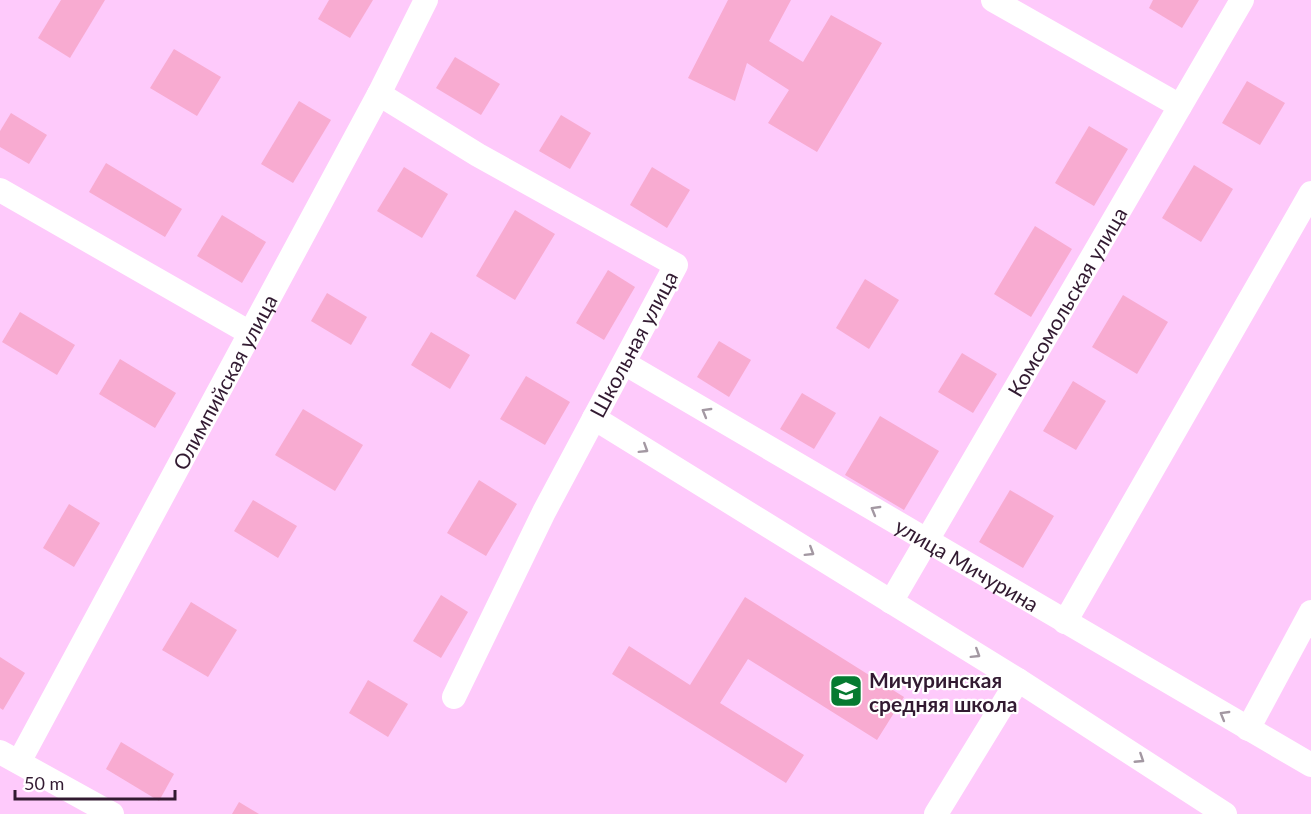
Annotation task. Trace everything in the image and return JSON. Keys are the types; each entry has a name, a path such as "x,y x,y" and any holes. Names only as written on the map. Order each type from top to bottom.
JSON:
{"street":[{"name":"Олимпийская улица","path":"10,757 250,333 379,94 426,0"},
{"path":"993,0 1180,106"},
{"name":"Комсомольская улица","path":"891,602 1242,0"},
{"name":"Школьная улица","path":"379,94 478,155 676,265 544,512 454,697"},
{"path":"0,190 250,333"},
{"path":"1065,622 1311,193"},
{"name":"улица Мичурина","path":"624,363 1311,765"},
{"path":"594,418 1018,680 1225,814"},
{"path":"1248,729 1311,612"},
{"path":"936,814 1018,680"},
{"path":"10,757 112,814"}],"building":[{"path":"61,0 105,0 70,58 38,38"},
{"path":"329,0 373,0 350,38 318,19"},
{"path":"728,0 791,0 769,41 803,62 831,15 882,43 817,152 768,123 789,90 747,63 735,101 688,78"},
{"path":"1153,0 1199,0 1182,28 1149,8"},
{"path":"174,49 221,77 197,116 150,88"},
{"path":"455,57 500,84 481,115 436,88"},
{"path":"1247,81 1285,103 1260,145 1222,123"},
{"path":"299,101 331,120 293,183 261,164"},
{"path":"11,113 47,135 29,164 0,147 0,131"},
{"path":"561,115 591,133 570,169 539,151"},
{"path":"1089,126 1128,149 1094,206 1055,183"},
{"path":"106,163 182,209 165,237 89,192"},
{"path":"1194,165 1233,189 1201,242 1162,218"},
{"path":"404,167 448,194 422,238 377,211"},
{"path":"652,167 690,190 667,228 630,205"},
{"path":"515,210 555,234 515,300 476,276"},
{"path":"222,215 266,242 242,283 197,256"},
{"path":"1035,226 1072,249 1031,317 994,294"},
{"path":"608,270 635,287 604,340 576,323"},
{"path":"865,279 899,300 869,349 836,328"},
{"path":"327,293 367,317 351,345 311,321"},
{"path":"1123,295 1168,322 1137,374 1092,347"},
{"path":"20,312 75,345 57,375 2,342"},
{"path":"431,332 470,355 450,389 411,365"},
{"path":"719,341 751,360 729,397 697,377"},
{"path":"962,353 997,374 973,413 938,392"},
{"path":"120,359 176,393 155,428 99,394"},
{"path":"526,376 570,402 545,445 500,419"},
{"path":"1073,381 1106,401 1076,450 1043,431"},
{"path":"802,393 836,413 814,449 780,429"},
{"path":"303,409 363,445 335,491 275,455"},
{"path":"880,416 939,451 904,510 845,475"},
{"path":"479,480 517,504 486,556 447,533"},
{"path":"1010,490 1054,516 1023,568 979,542"},
{"path":"253,500 297,526 278,558 234,531"},
{"path":"69,504 100,523 74,567 43,548"},
{"path":"441,595 468,612 441,658 413,641"},
{"name":"Мичуринская средняя школа","path":"745,597 904,697 877,740 748,659 720,703 804,755 786,783 612,674 629,646 690,685"},
{"path":"191,602 237,630 208,677 162,650"},
{"path":"0,657 25,673 3,710 0,708"},
{"path":"368,680 408,704 388,737 349,713"},
{"path":"121,742 174,774 159,801 106,769"},
{"path":"239,802 259,814 232,814"}],"place":[{"name":"Мичуринская средняя школа","path":"846,691"}]}
